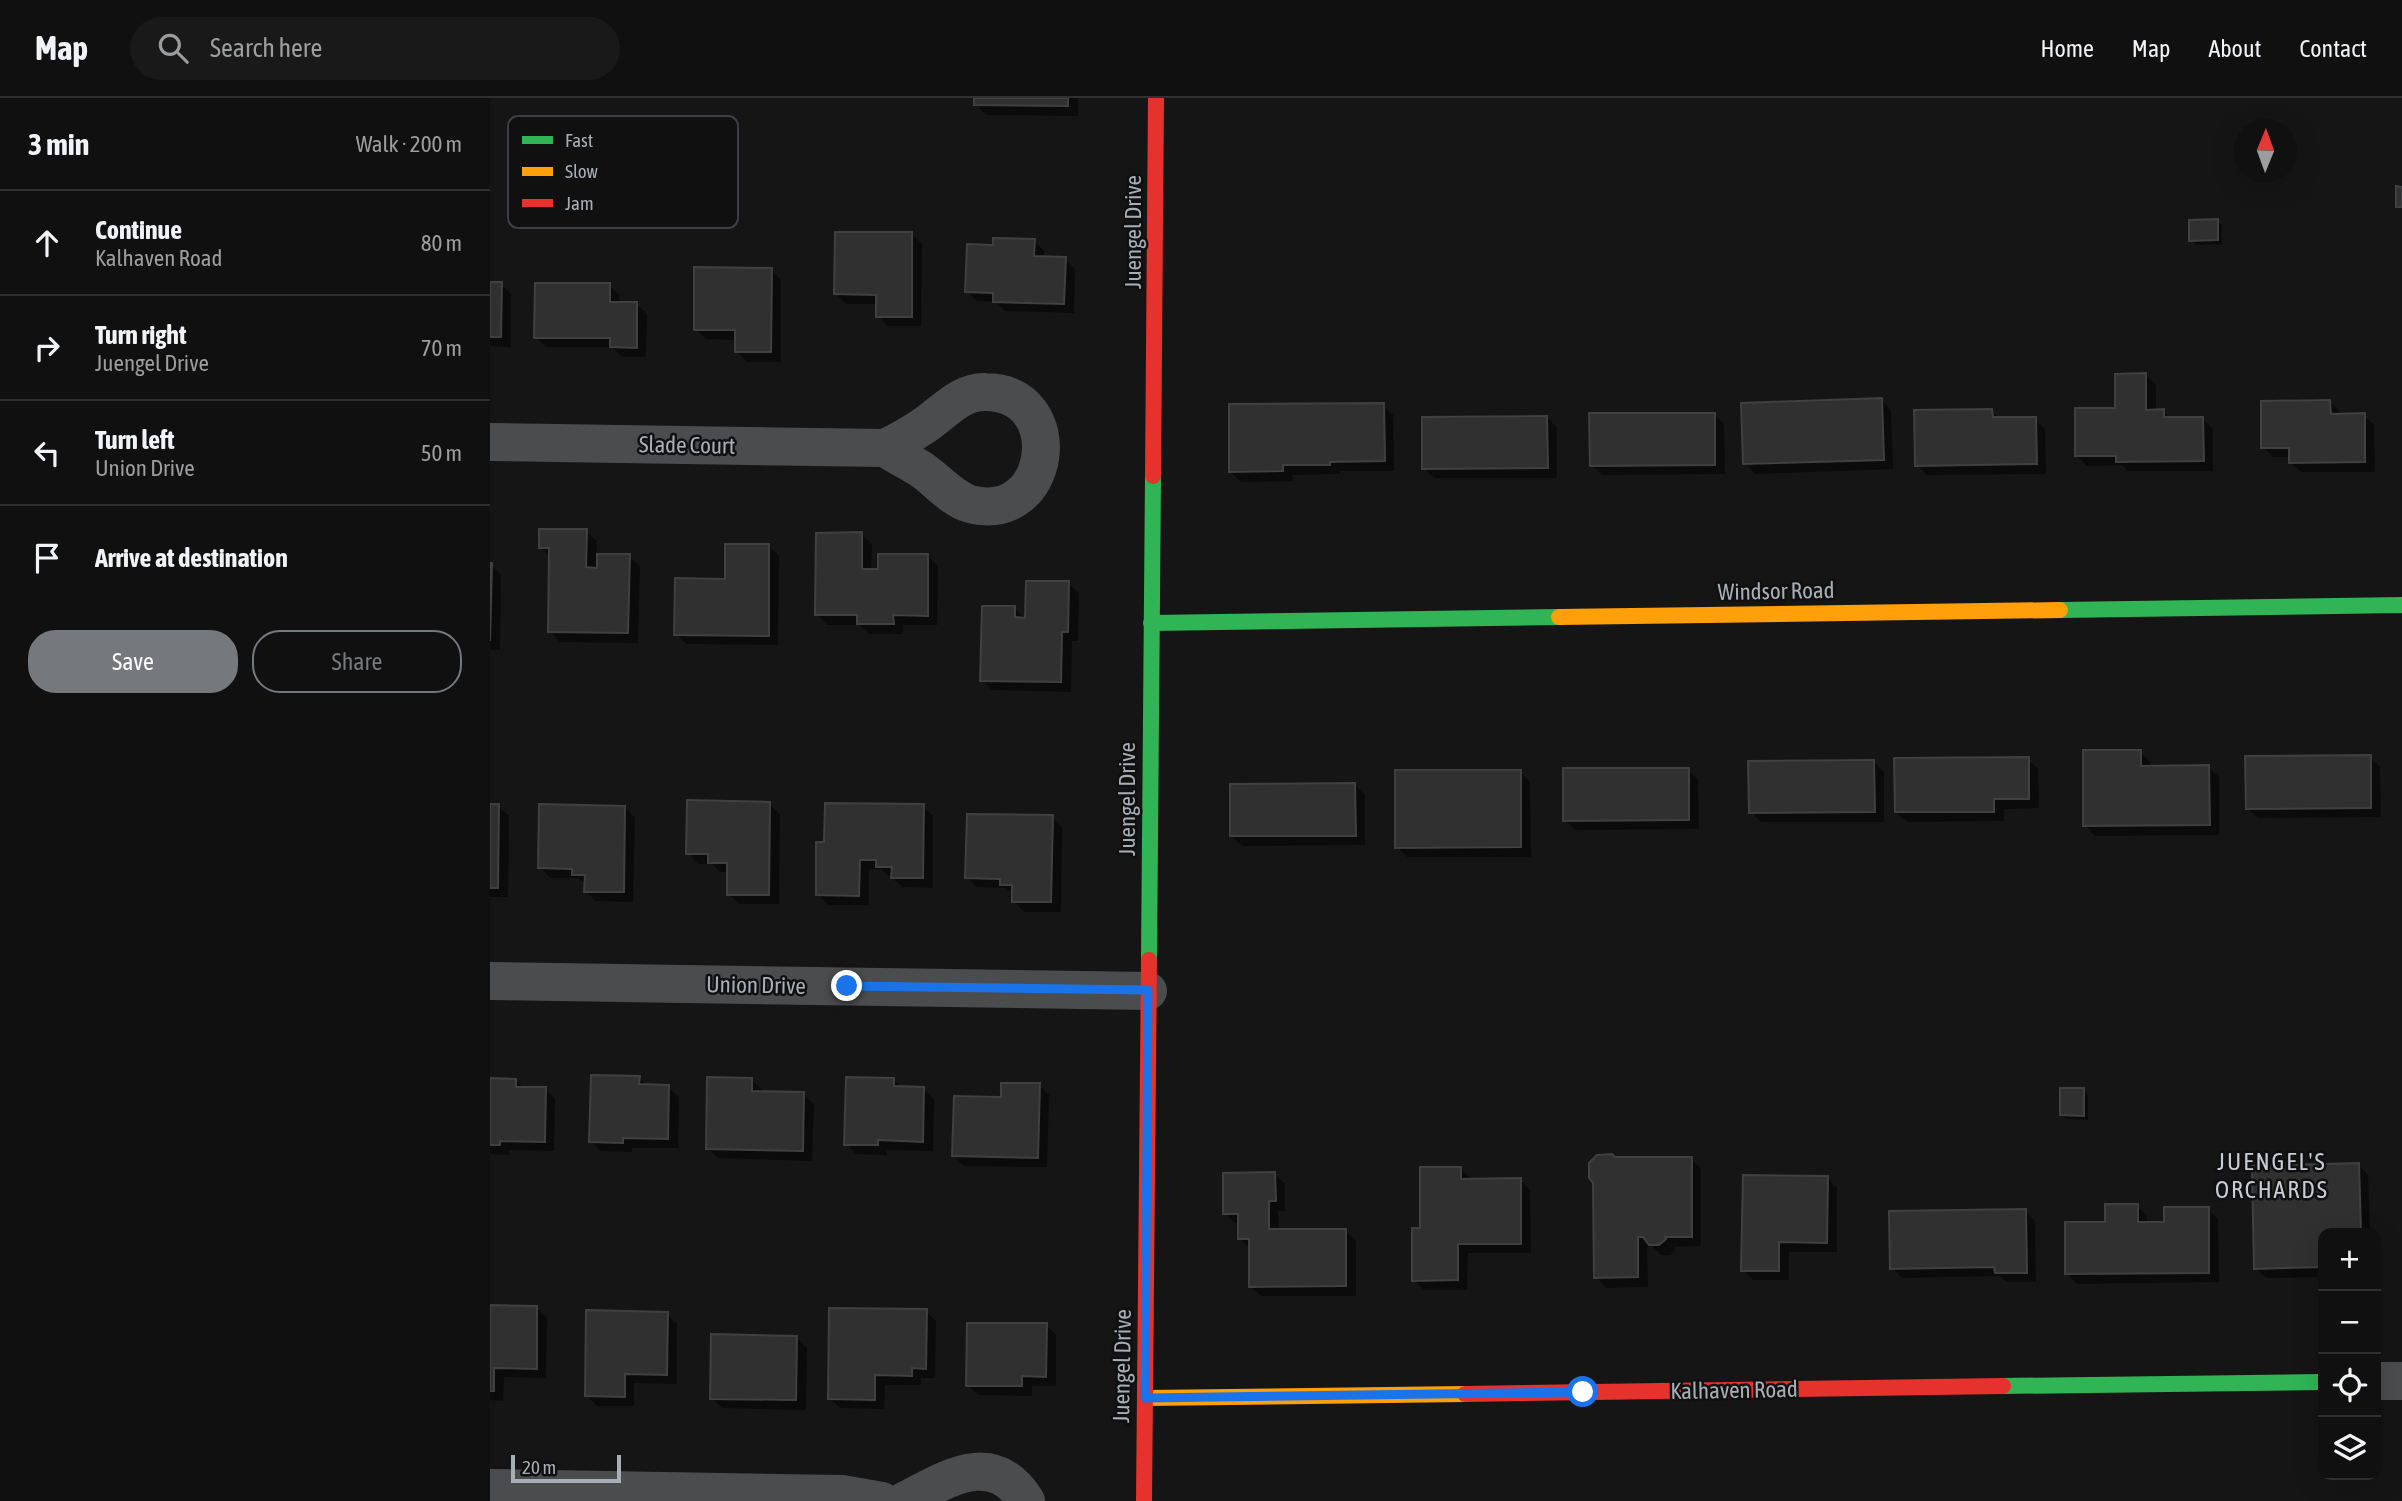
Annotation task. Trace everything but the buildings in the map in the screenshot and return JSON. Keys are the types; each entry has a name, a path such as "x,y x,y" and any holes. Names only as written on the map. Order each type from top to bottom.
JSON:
{"street":[{"name":"Juengel Drive","path":"1144,1501 1156,98"},
{"name":"Slade Court","path":"490,442 885,449"},
{"name":"Windsor Road","path":"1151,623 2402,605"},
{"name":"Union Drive","path":"490,981 1148,990"},
{"path":"2381,1381 2402,1381"},
{"name":"Kalhaven Road","path":"1145,1398 2318,1382"},
{"path":"904,1501 949,1477 968,1471 988,1472 1005,1479 1020,1491 1026,1501"},
{"path":"490,1488 842,1494 882,1501"}],"traffic: fast":[{"path":"1149,960 1153,476"},
{"path":"2060,610 2402,605"},
{"path":"1151,623 1559,617"},
{"path":"2003,1386 2318,1382"}],"traffic: slow":[{"path":"1559,617 2060,610"},
{"path":"1145,1398 1465,1394"}],"traffic: jam":[{"path":"1153,476 1156,98"},
{"path":"1144,1501 1149,960"},
{"path":"1465,1394 2003,1386"}],"district":[{"name":"JUENGEL'S ORCHARDS","path":"2272,1176"}],"route":[{"path":"847,986 1148,990 1145,1398 1583,1392"}]}
